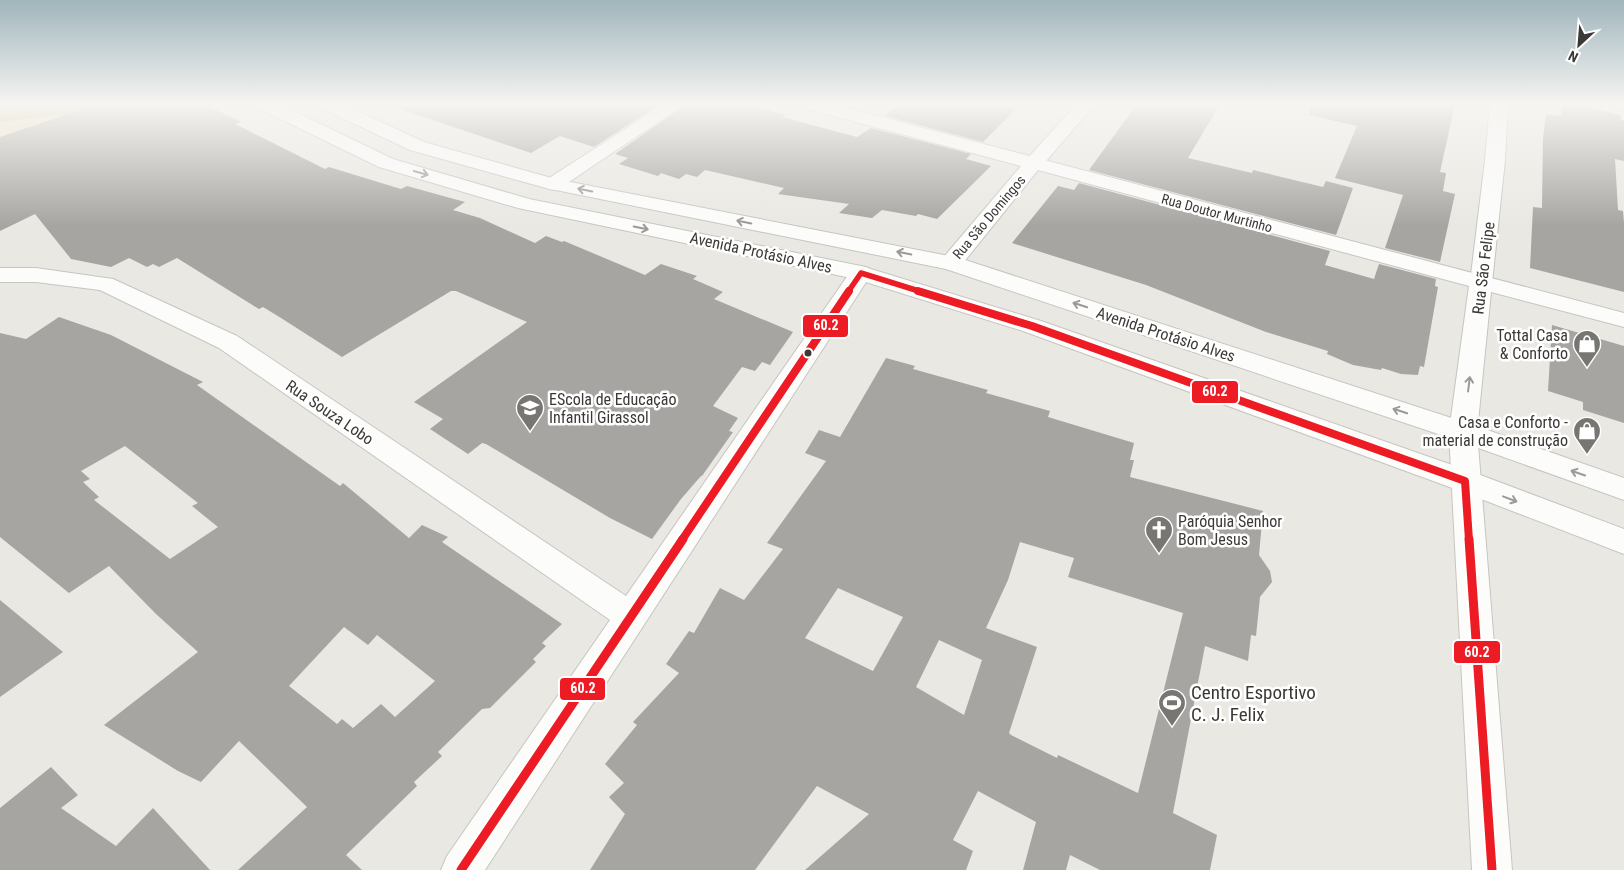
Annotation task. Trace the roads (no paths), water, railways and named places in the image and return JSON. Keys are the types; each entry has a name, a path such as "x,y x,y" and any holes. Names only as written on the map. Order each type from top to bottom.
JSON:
{"street":[{"name":"Avenida Protásio Alves","path":"348,145 386,163 525,204 861,273 1032,326 1465,482 1624,542"},
{"name":"Avenida Protásio Alves","path":"414,145 553,184 951,263 1463,432 1624,489"},
{"path":"553,184 614,145"},
{"name":"Rua Doutor Murtinho","path":"961,145 1624,320"},
{"name":"Rua São Domingos","path":"951,263 1050,145"},
{"name":"Rua São Felipe","path":"1492,870 1463,432 1496,145"},
{"path":"951,263 952,278 982,299 1032,326"},
{"path":"461,870 861,273"},
{"name":"Rua Souza Lobo","path":"0,275 36,275 105,284 228,342 631,617"}],"place":[{"name":"Tottal Casa & Conforto","path":"1587,368"},
{"name":"EScola de Educação Infantil Girassol","path":"530,432"},
{"name":"Casa e Conforto - material de construção","path":"1587,455"},
{"name":"Paróquia Senhor Bom Jesus","path":"1159,554"},
{"name":"Centro Esportivo C. J. Felix","path":"1172,727"}]}
